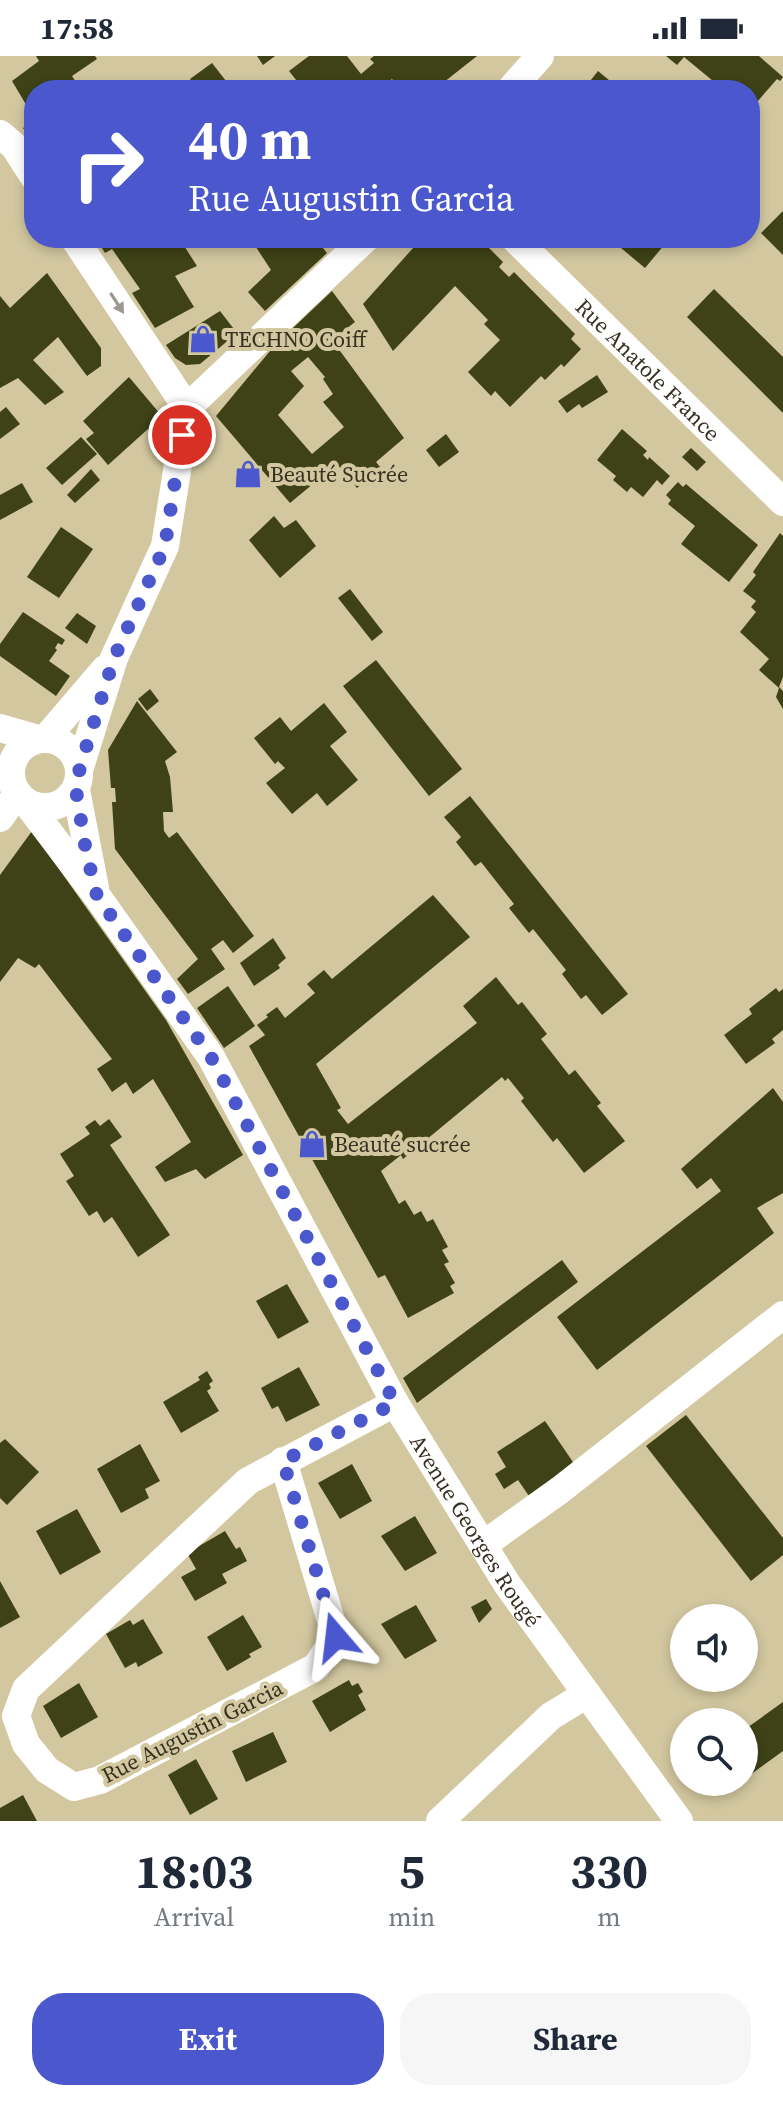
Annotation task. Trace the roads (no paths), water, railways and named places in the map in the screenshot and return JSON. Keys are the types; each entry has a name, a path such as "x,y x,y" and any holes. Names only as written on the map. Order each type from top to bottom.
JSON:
{"street":[{"path":"519,80 540,56"},
{"path":"0,134 14,146 24,162"},
{"path":"81,248 187,408 355,248"},
{"name":"Rue Anatole France","path":"524,248 783,502"},
{"name":"Avenue Georges Rougé","path":"97,896 86,851 78,778 114,658 165,546 187,408"},
{"name":"Avenue Georges Rougé","path":"42,739 114,658"},
{"path":"0,728 60,741 69,748 78,778 59,805 36,806 13,782"},
{"path":"0,818 13,782 19,751 27,743 42,739"},
{"name":"Avenue Georges Rougé","path":"13,782 211,1057 395,1403 507,1584 679,1821"},
{"path":"483,1545 560,1490 783,1315"},
{"name":"Rue Augustin Garcia","path":"283,1461 336,1637 316,1667 100,1780 74,1787 47,1770 26,1744 16,1716 26,1689 248,1481 283,1461 395,1403"},
{"path":"440,1821 551,1716 587,1694"}],"place":[{"name":"TECHNO Coiff","path":"203,339"},
{"name":"Beauté Sucrée","path":"248,474"},
{"name":"Beauté sucrée","path":"312,1144"}]}
